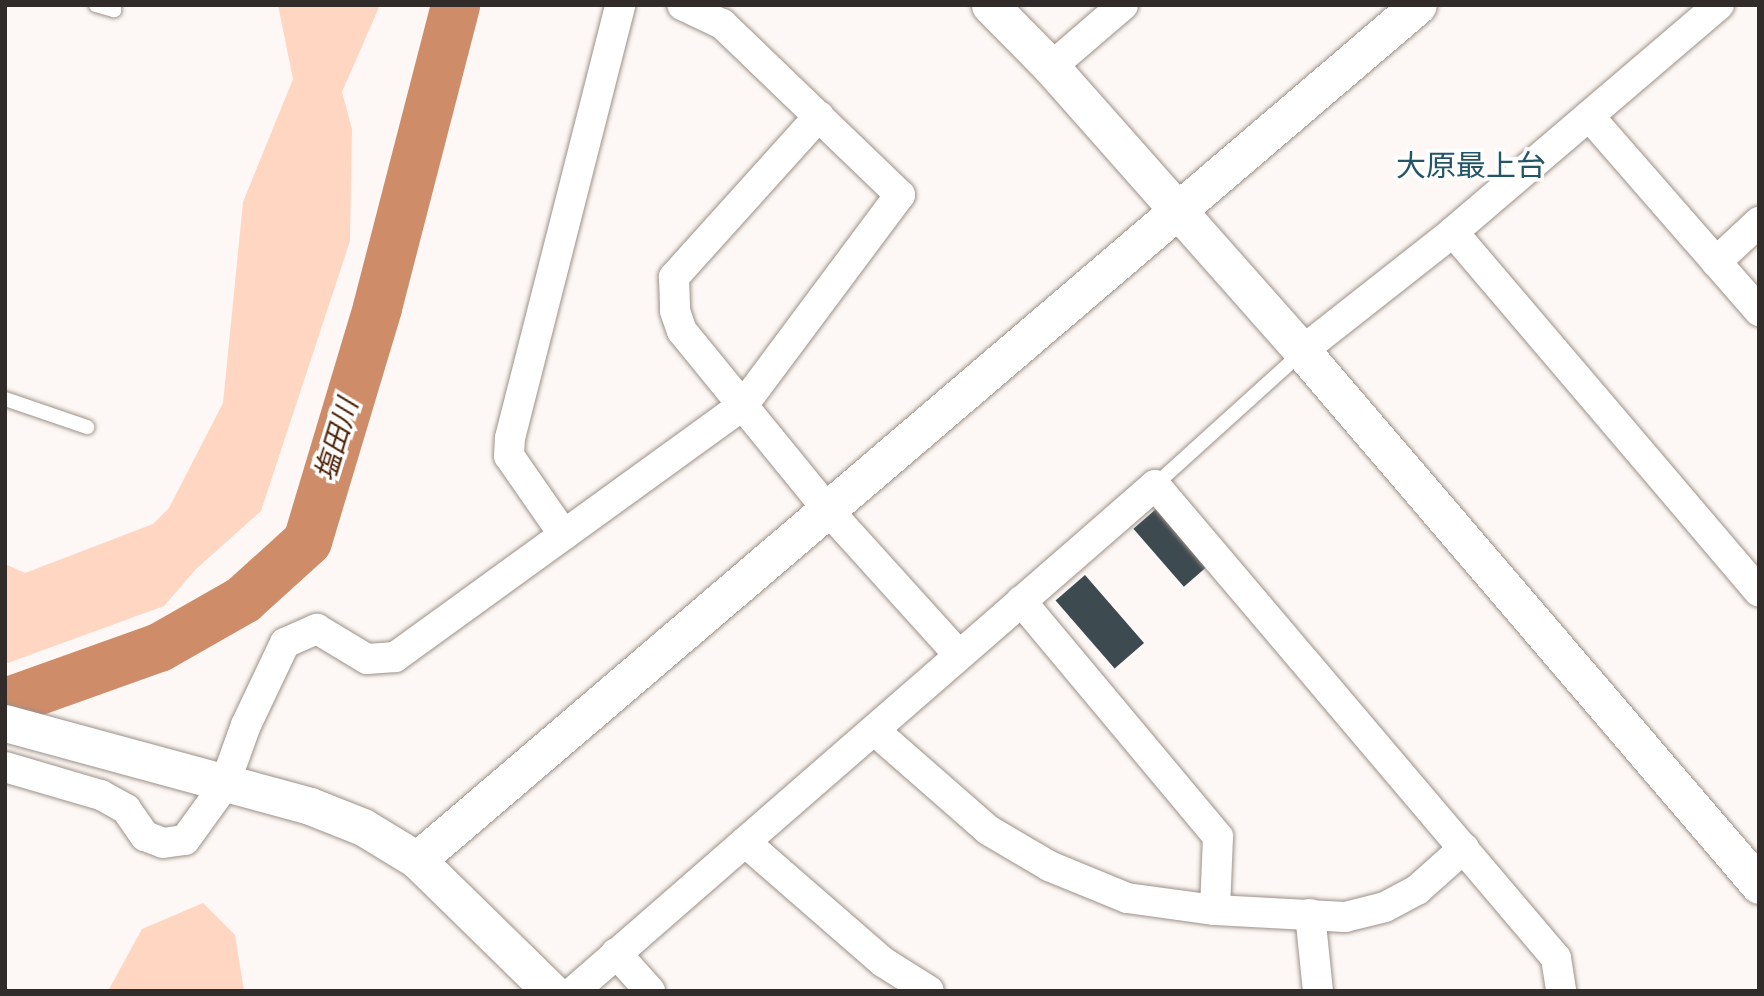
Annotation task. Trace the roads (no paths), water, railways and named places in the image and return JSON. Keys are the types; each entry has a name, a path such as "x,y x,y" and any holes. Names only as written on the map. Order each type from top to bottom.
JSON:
{"street":[{"path":"564,535 509,456 510,438 620,5"},
{"path":"5,766 101,795 126,808 145,836 163,843 185,840 224,786 246,725 285,643 317,629 367,659 395,657 744,404 900,195 722,24 682,5"},
{"path":"990,5 1051,67 1302,351 1759,885"},
{"path":"1051,67 1123,5"},
{"path":"417,860 1418,5"},
{"path":"1302,351 1454,232 1589,116 1706,9"},
{"path":"1589,116 1759,311"},
{"path":"819,117 674,277 675,311 682,331 827,509 959,655"},
{"path":"1716,262 1759,222"},
{"path":"1454,232 1759,591"},
{"path":"574,991 875,732 959,655 1155,485 1556,958 1561,991"},
{"path":"1021,601 1217,837 1215,910"},
{"path":"5,723 342,819 417,860 551,991"},
{"path":"875,732 988,830 1049,866 1128,898 1215,910 1345,917 1385,907 1417,890 1464,848"},
{"path":"745,842 883,962 929,991"},
{"path":"1310,914 1318,991"},
{"path":"616,953 650,991"}],"lane":[{"path":"96,5 114,10 113,5"},
{"path":"1155,485 1302,351"},
{"path":"5,399 87,427"}],"waterway":[{"name":"塩田川","path":"5,702 159,647 243,599 307,541 377,307 455,5"}],"district":[{"name":"大原最上台","path":"1471,167"}]}
